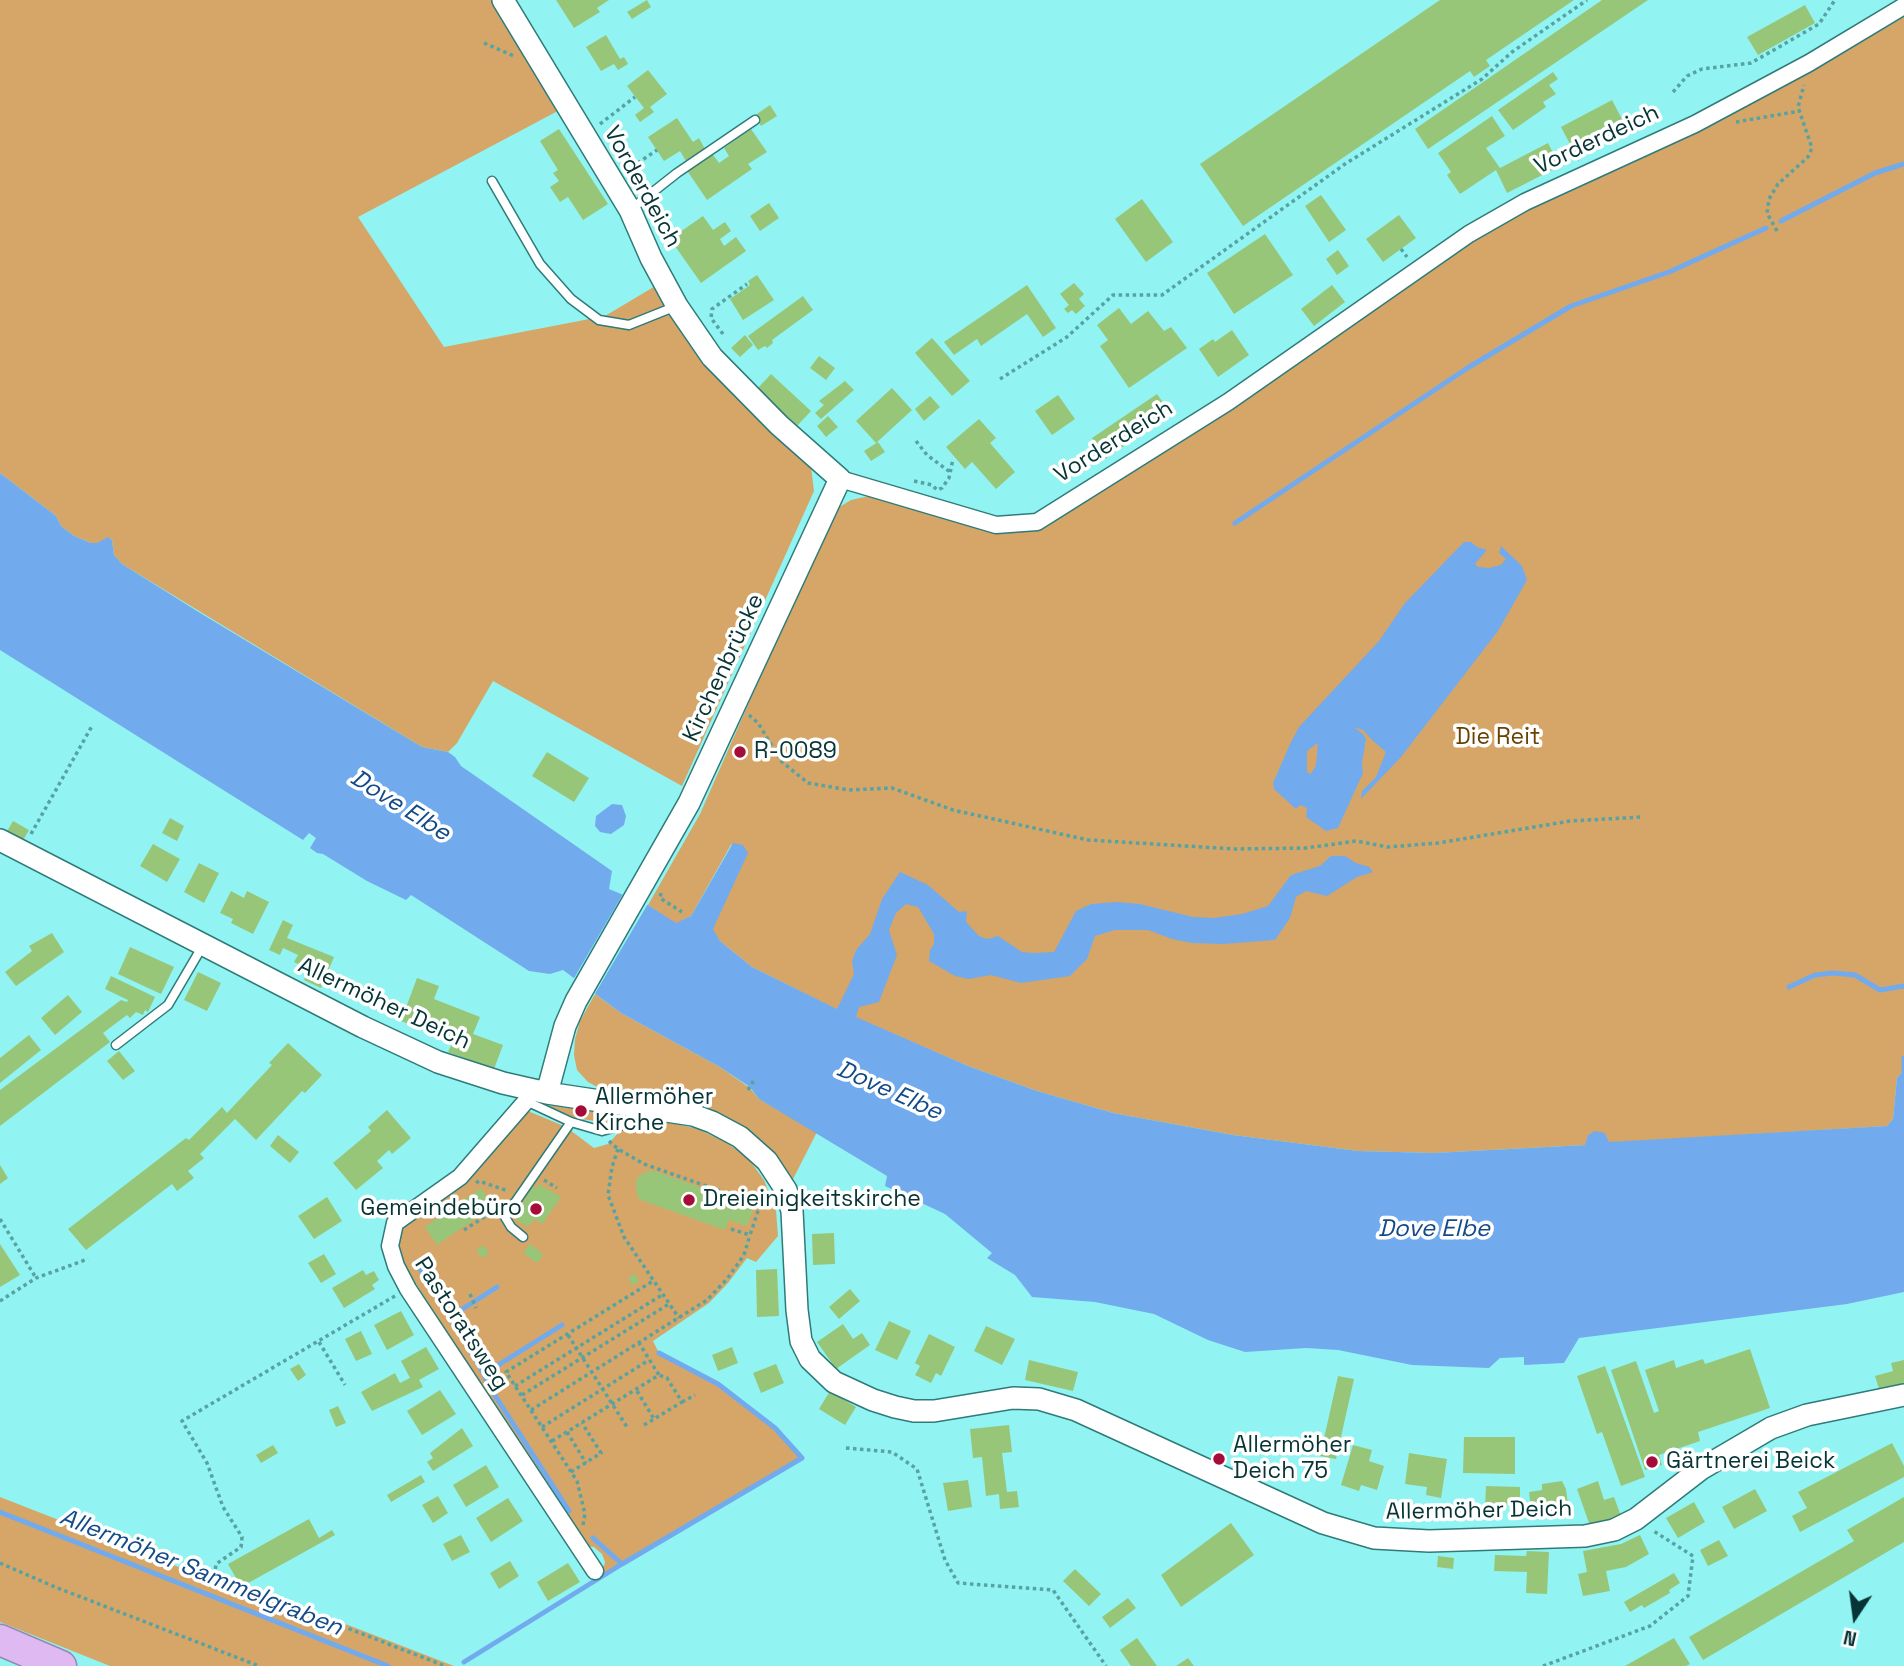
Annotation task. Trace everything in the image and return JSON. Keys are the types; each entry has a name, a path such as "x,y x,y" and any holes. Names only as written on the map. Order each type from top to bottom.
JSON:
{"highway":[{"path":"0,1640 61,1666"}],"street":[{"name":"Vorderdeich","path":"502,0 630,210 651,258 677,306 722,368 779,425 839,479 996,524 1037,522 1228,402 1469,234 1525,202 1695,124 1809,63 1904,6"},
{"name":"Kirchenbrücke","path":"534,1094 576,1001 689,803 839,479"},
{"name":"Allermöher Deich","path":"0,840 363,1027 438,1062 534,1094 670,1111 712,1122 740,1137 767,1161 786,1190 792,1211 797,1310 802,1341 810,1359 834,1382 873,1400 914,1411 934,1411 1013,1398 1039,1399 1076,1410 1322,1523 1374,1538 1429,1541 1585,1536 1614,1530 1636,1519 1701,1469 1770,1428 1807,1415 1904,1395"},
{"name":"Pastoratsweg","path":"534,1094 460,1177 394,1223 390,1246 396,1266 408,1289 595,1571"}],"lane":[{"path":"630,210 677,173 755,120"},
{"path":"492,181 540,264 571,299 599,320 629,325 677,306"},
{"path":"116,1045 167,1005 204,944"},
{"path":"534,1094 570,1122 602,1131 670,1111"},
{"path":"523,1237 511,1227 505,1217 570,1122"}],"path":[{"path":"1000,379 1067,337 1112,295 1162,295 1345,164 1482,79 1512,52 1587,0"},
{"path":"1673,92 1687,76 1702,69 1751,63 1819,24 1835,0"},
{"path":"1777,231 1767,213 1769,199 1778,184 1808,157 1812,148 1800,111 1799,98 1809,63"},
{"path":"584,137 635,97"},
{"path":"1735,122 1800,111"},
{"path":"1574,163 1582,147 1606,133 1604,128"},
{"path":"612,180 657,150"},
{"path":"723,334 711,318 712,309 747,284"},
{"path":"916,441 927,455 950,472"},
{"path":"914,481 932,485 937,490 942,488 953,459"},
{"path":"737,704 758,723 782,762 808,783 849,790 892,788 953,810 1088,840 1235,849 1306,848 1356,841 1388,847 1438,843 1570,821 1642,817"},
{"path":"21,851 92,726"},
{"path":"651,873 664,876 660,898 681,912"},
{"path":"748,1090 754,1080"},
{"path":"602,1131 618,1149 645,1164 760,1205"},
{"path":"618,1149 608,1195 624,1237 679,1318"},
{"path":"460,1177 468,1188 479,1181 520,1195"},
{"path":"531,1410 707,1300 727,1279 744,1255 760,1205 768,1201"},
{"path":"464,1230 495,1209"},
{"path":"0,1219 36,1278"},
{"path":"731,1228 750,1235"},
{"path":"0,1301 36,1278 88,1259"},
{"path":"579,1545 585,1514 577,1481 506,1372 653,1281"},
{"path":"408,1289 182,1420 207,1462 223,1507 242,1537 241,1547 216,1564 215,1572 234,1591 342,1626 445,1666"},
{"path":"470,1294 476,1308"},
{"path":"515,1386 663,1295"},
{"path":"521,1395 669,1304"},
{"path":"568,1335 626,1427"},
{"path":"318,1341 345,1385"},
{"path":"639,1343 659,1375 667,1378 682,1402"},
{"path":"542,1427 649,1360"},
{"path":"552,1441 659,1375"},
{"path":"636,1390 654,1419"},
{"path":"644,1425 695,1395"},
{"path":"571,1472 601,1453 582,1423"},
{"path":"567,1432 586,1463"},
{"path":"846,1448 892,1451 917,1469 945,1559 958,1583 1053,1590 1106,1666"},
{"path":"1543,1666 1650,1626 1688,1596 1693,1556 1636,1519"},
{"path":"0,1563 259,1666"}],"green space":[{"path":"0,0 500,0 571,104 358,217 444,347 605,316 657,285 811,467 814,491 682,786 493,681 457,743 448,752 422,747 122,564 114,555 112,540 109,538 91,543 74,536 61,526 56,516 0,473"},
{"name":"Die Reit","path":"1904,16 1904,1070 1897,1078 1893,1119 1887,1126 1609,1143 1605,1133 1585,1145 1434,1153 1358,1151 1233,1135 1113,1113 1037,1091 968,1066 838,1010 752,967 720,941 712,929 732,843 691,916 676,924 648,905 700,814 833,511 851,500 869,496 907,506 1038,529 1232,410 1475,240 1530,209 1576,189 1820,67"},
{"path":"595,994 621,1013 720,1067 750,1088 759,1099 817,1132 792,1181 777,1160 743,1126 711,1109 673,1099 603,1090 588,1082 577,1070 575,1039 580,1021"},
{"path":"547,1105 637,1116 608,1123 575,1118"},
{"path":"528,1111 566,1127 594,1148 608,1144 620,1131 663,1121 698,1129 727,1143 748,1158 764,1180 776,1211 778,1236 756,1262 747,1258 709,1303 653,1341 659,1353 718,1384 775,1428 804,1459 599,1580 595,1571 604,1566 602,1554 594,1547 583,1546 399,1257 396,1240 402,1226 457,1188"},
{"path":"0,1497 240,1591 348,1625 454,1666 110,1666 0,1622"}],"water":[{"name":"Dove Elbe","path":"0,473 56,516 61,526 74,536 91,543 108,537 112,540 114,555 122,564 422,747 448,752 461,766 612,871 609,889 648,905 676,923 691,916 733,843 743,845 748,853 713,929 720,941 752,967 837,1009 854,974 852,961 856,950 870,934 882,899 900,872 928,885 959,912 967,911 966,922 979,936 987,939 998,936 1022,952 1034,953 1054,952 1076,911 1091,904 1140,904 1193,917 1214,918 1242,914 1268,906 1291,875 1320,866 1331,856 1345,856 1369,867 1373,872 1357,877 1327,896 1306,891 1296,897 1290,918 1275,940 1223,944 1192,943 1148,930 1115,930 1095,936 1087,959 1070,976 1021,983 991,975 969,979 955,976 929,961 934,934 918,907 906,904 896,913 889,930 897,955 879,1002 859,1007 856,1017 968,1066 1037,1091 1113,1113 1233,1135 1358,1151 1434,1153 1585,1145 1588,1135 1595,1131 1605,1133 1609,1142 1887,1126 1893,1119 1897,1078 1904,1070 1904,1292 1847,1304 1579,1338 1564,1363 1524,1365 1524,1357 1500,1358 1489,1368 1412,1365 1338,1350 1306,1348 1245,1352 1208,1340 1154,1314 1095,1302 1032,1297 1015,1275 987,1258 992,1253 945,1214 885,1186 887,1176 759,1099 750,1087 720,1067 621,1013 563,970 550,974 529,971 411,895 406,900 317,853 310,848 316,838 309,833 303,840 0,650"},
{"path":"1464,542 1471,542 1487,550 1475,564 1478,567 1501,565 1506,559 1499,553 1501,546 1522,566 1527,580 1498,631 1401,757 1361,799 1362,791 1376,777 1386,752 1363,730 1354,727 1366,739 1363,773 1338,828 1326,831 1306,817 1307,808 1300,805 1296,809 1274,789 1273,783 1299,727 1379,641 1405,603","holes":["1318,743 1316,765 1311,774 1307,772 1307,751"]},
{"path":"612,804 622,805 626,816 624,825 611,834 600,832 595,826 596,816"}],"pier":[{"path":"624,892 649,902 593,997 573,980"}],"building":[{"path":"556,0 609,0 597,8 600,12 574,28"},
{"path":"647,0 651,7 632,19 627,12"},
{"path":"1440,0 1574,0 1486,60 1490,66 1474,77 1470,71 1243,226 1200,164"},
{"path":"1602,0 1648,0 1428,149 1415,129"},
{"path":"1805,5 1815,23 1758,55 1747,37"},
{"path":"606,35 620,59 624,57 628,64 618,70 614,64 601,71 586,47"},
{"path":"648,70 667,94 650,107 654,112 640,122 635,115 644,108 627,86"},
{"path":"1553,72 1558,79 1549,85 1556,94 1543,102 1546,107 1513,130 1498,110"},
{"path":"1612,100 1622,119 1570,144 1561,127"},
{"path":"770,105 777,116 761,126 754,116"},
{"path":"1492,116 1505,136 1486,148 1500,168 1548,143 1560,166 1507,193 1496,170 1460,194 1447,175 1451,172 1438,153"},
{"path":"677,118 693,142 699,138 705,149 686,161 680,151 664,161 648,137"},
{"path":"559,129 608,204 583,220 568,197 560,202 550,187 559,181 553,173 558,170 540,141"},
{"path":"751,129 767,152 748,164 752,169 707,200 686,169 711,152 719,163 729,156 724,148"},
{"path":"1321,195 1346,230 1329,242 1305,206"},
{"path":"1142,199 1173,242 1146,262 1115,219"},
{"path":"769,203 779,218 760,231 750,216"},
{"path":"1399,215 1416,238 1383,262 1366,239"},
{"path":"703,216 713,230 725,222 731,231 720,239 724,246 736,237 746,251 701,283 670,239"},
{"path":"1265,234 1293,275 1234,314 1207,273"},
{"path":"1338,250 1349,266 1337,275 1326,259"},
{"path":"757,275 774,300 743,320 730,299 750,285 748,281"},
{"path":"1074,283 1084,294 1079,299 1085,306 1076,314 1072,310 1068,313 1064,309 1069,305 1060,294"},
{"path":"1027,285 1056,328 1043,337 1027,314 981,346 977,339 954,355 944,342"},
{"path":"1332,285 1345,302 1314,326 1301,309"},
{"path":"803,296 813,310 772,340 773,343 767,348 765,346 758,350 748,336"},
{"path":"1119,308 1131,324 1148,311 1164,331 1171,327 1187,348 1129,388 1100,346 1108,340 1097,325"},
{"path":"1232,330 1249,355 1218,377 1199,349"},
{"path":"745,335 753,345 740,357 731,348"},
{"path":"932,338 970,381 952,396 915,353"},
{"path":"819,356 835,368 826,380 810,368"},
{"path":"771,374 811,411 797,426 757,389"},
{"path":"845,381 854,390 821,419 815,413 824,405 819,401"},
{"path":"892,388 912,410 876,443 856,421"},
{"path":"1157,394 1171,414 1105,459 1092,438"},
{"path":"1058,395 1075,419 1052,435 1035,411"},
{"path":"930,396 940,407 924,421 915,409"},
{"path":"828,416 838,427 826,437 817,426"},
{"path":"979,419 996,438 990,443 1015,472 996,489 972,462 965,469 946,447"},
{"path":"878,442 885,452 871,461 864,451"},
{"path":"547,752 589,778 574,802 532,776"},
{"path":"170,818 184,826 177,841 162,833"},
{"path":"13,821 29,830 22,842 6,833"},
{"path":"153,844 180,859 167,882 140,866"},
{"path":"199,863 219,873 204,903 184,892"},
{"path":"231,891 244,898 247,891 269,902 253,934 231,923 233,919 220,913"},
{"path":"283,920 293,925 287,938 334,957 321,988 304,980 309,969 294,962 298,955 283,948 280,955 269,950"},
{"path":"52,933 64,952 16,986 5,972 32,951 29,946"},
{"path":"130,947 174,967 161,994 118,974"},
{"path":"198,972 221,983 207,1011 184,1000"},
{"path":"111,976 155,997 148,1012 145,1010 143,1015 136,1012 130,1018 127,1015 103,1033 110,1042 0,1126 0,1090 121,1000 127,1002 128,1000 105,989"},
{"path":"417,978 439,986 434,999 480,1017 473,1034 503,1045 494,1069 448,1052 453,1041 401,1021"},
{"path":"68,995 82,1012 55,1035 41,1018"},
{"path":"29,1035 41,1050 0,1083 0,1058"},
{"path":"288,1043 322,1075 305,1093 302,1091 256,1140 235,1119 200,1154 204,1158 188,1171 194,1178 177,1191 172,1184 86,1250 68,1229 186,1138 189,1140 222,1107 227,1113 272,1065 269,1063"},
{"path":"119,1051 135,1071 123,1080 107,1061"},
{"path":"387,1110 411,1138 392,1154 389,1150 377,1161 383,1168 356,1190 333,1163 371,1131 368,1127"},
{"path":"278,1135 299,1152 290,1163 270,1146"},
{"path":"0,1165 8,1178 0,1184"},
{"name":"Dreieinigkeitskirche","path":"651,1170 737,1200 736,1204 753,1210 747,1226 729,1220 725,1230 641,1200 637,1196 636,1182 639,1176"},
{"name":"Gemeindebüro","path":"539,1184 561,1197 542,1224 534,1219 528,1227 514,1218 533,1186 536,1188"},
{"path":"481,1188 493,1206 437,1245 425,1227"},
{"path":"327,1197 342,1221 314,1239 298,1216"},
{"path":"834,1233 835,1264 813,1265 812,1234"},
{"path":"0,1244 20,1275 0,1287"},
{"path":"530,1244 543,1254 537,1263 523,1253"},
{"path":"482,1245 489,1252 484,1258 476,1251"},
{"path":"324,1254 336,1274 321,1283 308,1263"},
{"path":"777,1269 779,1316 757,1317 756,1270"},
{"path":"363,1270 366,1275 374,1271 379,1280 372,1285 375,1289 344,1308 332,1288"},
{"path":"635,1274 639,1281 632,1285 628,1278"},
{"path":"850,1289 860,1301 839,1319 829,1307"},
{"path":"401,1311 414,1335 387,1350 374,1325"},
{"path":"889,1321 911,1331 897,1360 875,1350"},
{"path":"843,1324 853,1339 862,1333 870,1345 836,1369 817,1342"},
{"path":"986,1326 1015,1339 1002,1365 974,1351"},
{"path":"361,1331 372,1354 356,1361 345,1339"},
{"path":"929,1334 955,1347 941,1376 936,1373 931,1383 915,1375 920,1366 915,1363"},
{"path":"426,1347 439,1369 419,1380 423,1387 372,1411 361,1392 395,1373 400,1383 410,1378 401,1361"},
{"path":"732,1347 738,1363 718,1371 712,1355"},
{"path":"1750,1349 1770,1408 1698,1432 1700,1441 1659,1455 1662,1465 1645,1470 1611,1370 1636,1361 1654,1413 1659,1411 1645,1370 1674,1360 1676,1368 1703,1359 1705,1364"},
{"path":"1029,1360 1078,1372 1073,1391 1025,1380"},
{"path":"1904,1360 1904,1385 1880,1392 1875,1376 1893,1371 1891,1363"},
{"path":"299,1364 306,1375 298,1381 290,1369"},
{"path":"776,1364 784,1383 761,1393 753,1373"},
{"path":"1605,1366 1645,1477 1621,1486 1602,1432 1597,1434 1577,1376"},
{"path":"1338,1376 1354,1379 1336,1459 1320,1456"},
{"path":"440,1390 456,1414 422,1435 407,1411"},
{"path":"830,1391 856,1407 845,1425 819,1409"},
{"path":"338,1406 346,1423 336,1427 329,1410"},
{"path":"1009,1425 1012,1452 1002,1453 1007,1492 1017,1491 1019,1507 1000,1509 999,1494 986,1496 982,1457 973,1458 970,1429"},
{"path":"462,1428 473,1446 433,1471 427,1462 433,1458 430,1453"},
{"path":"1464,1437 1515,1437 1515,1474 1463,1473"},
{"path":"1892,1443 1904,1466 1904,1477 1800,1532 1792,1516 1807,1508 1798,1492"},
{"path":"273,1445 278,1453 261,1463 256,1455"},
{"path":"1353,1445 1372,1450 1369,1461 1384,1466 1377,1490 1361,1485 1359,1491 1341,1485"},
{"path":"1409,1453 1447,1459 1441,1498 1426,1495 1427,1487 1405,1484"},
{"path":"486,1465 499,1487 466,1507 453,1485"},
{"path":"421,1475 425,1482 391,1502 387,1495"},
{"path":"968,1480 972,1507 948,1511 943,1483"},
{"path":"1562,1481 1566,1489 1569,1512 1532,1517 1529,1492 1542,1490 1542,1484"},
{"path":"1598,1481 1604,1500 1614,1497 1621,1516 1590,1526 1577,1489"},
{"path":"1486,1486 1520,1487 1520,1505 1507,1504 1507,1510 1485,1509"},
{"path":"1755,1489 1767,1511 1734,1529 1722,1507"},
{"path":"438,1496 448,1513 433,1523 422,1505"},
{"path":"1904,1497 1904,1542 1703,1660 1689,1637 1854,1541 1847,1530"},
{"path":"508,1498 523,1521 491,1542 476,1518"},
{"path":"1694,1502 1705,1522 1678,1538 1666,1518"},
{"path":"309,1519 319,1538 332,1530 335,1535 241,1587 228,1564"},
{"path":"1231,1523 1254,1555 1181,1607 1161,1575"},
{"path":"461,1535 470,1552 452,1561 443,1544"},
{"path":"1640,1535 1649,1554 1626,1567 1606,1571 1610,1591 1583,1596 1578,1574 1587,1572 1583,1551 1621,1544"},
{"path":"1719,1540 1728,1556 1708,1566 1700,1550"},
{"path":"1527,1551 1549,1552 1547,1594 1526,1593 1527,1572 1494,1571 1495,1555 1526,1556"},
{"path":"1438,1556 1454,1558 1453,1569 1437,1567"},
{"path":"510,1561 519,1576 499,1589 490,1573"},
{"path":"568,1563 580,1582 548,1601 537,1582"},
{"path":"1075,1569 1101,1594 1089,1606 1063,1581"},
{"path":"1674,1573 1680,1583 1669,1590 1670,1593 1644,1608 1642,1605 1630,1612 1624,1602"},
{"path":"1128,1598 1136,1608 1110,1628 1102,1617"},
{"path":"1137,1638 1157,1666 1131,1666 1120,1650"},
{"path":"1674,1638 1690,1664 1625,1666"},
{"path":"1188,1658 1194,1666 1176,1666"}],"waterway":[{"path":"1781,221 1875,173 1904,164"},
{"path":"1235,523 1469,367 1571,306 1669,272 1766,228"},
{"path":"1789,987 1815,975 1833,973 1855,975 1880,990 1904,986"},
{"path":"1904,1058 1904,1070"},
{"path":"416,1262 487,1383 569,1511"},
{"path":"450,1317 497,1287"},
{"path":"484,1374 562,1325"},
{"path":"593,1538 622,1564 802,1458 775,1428 718,1384 659,1353"},
{"name":"Allermöher Sammelgraben","path":"0,1512 388,1666"},
{"path":"464,1662 622,1564"}],"place":[{"name":"R-0089","path":"740,752"},
{"name":"Allermöher Kirche","path":"581,1111"},
{"name":"Dreieinigkeitskirche","path":"689,1200"},
{"name":"Gemeindebüro","path":"536,1209"},
{"name":"Allermöher Deich 75","path":"1219,1459"},
{"name":"Gärtnerei Beick","path":"1652,1462"}]}
